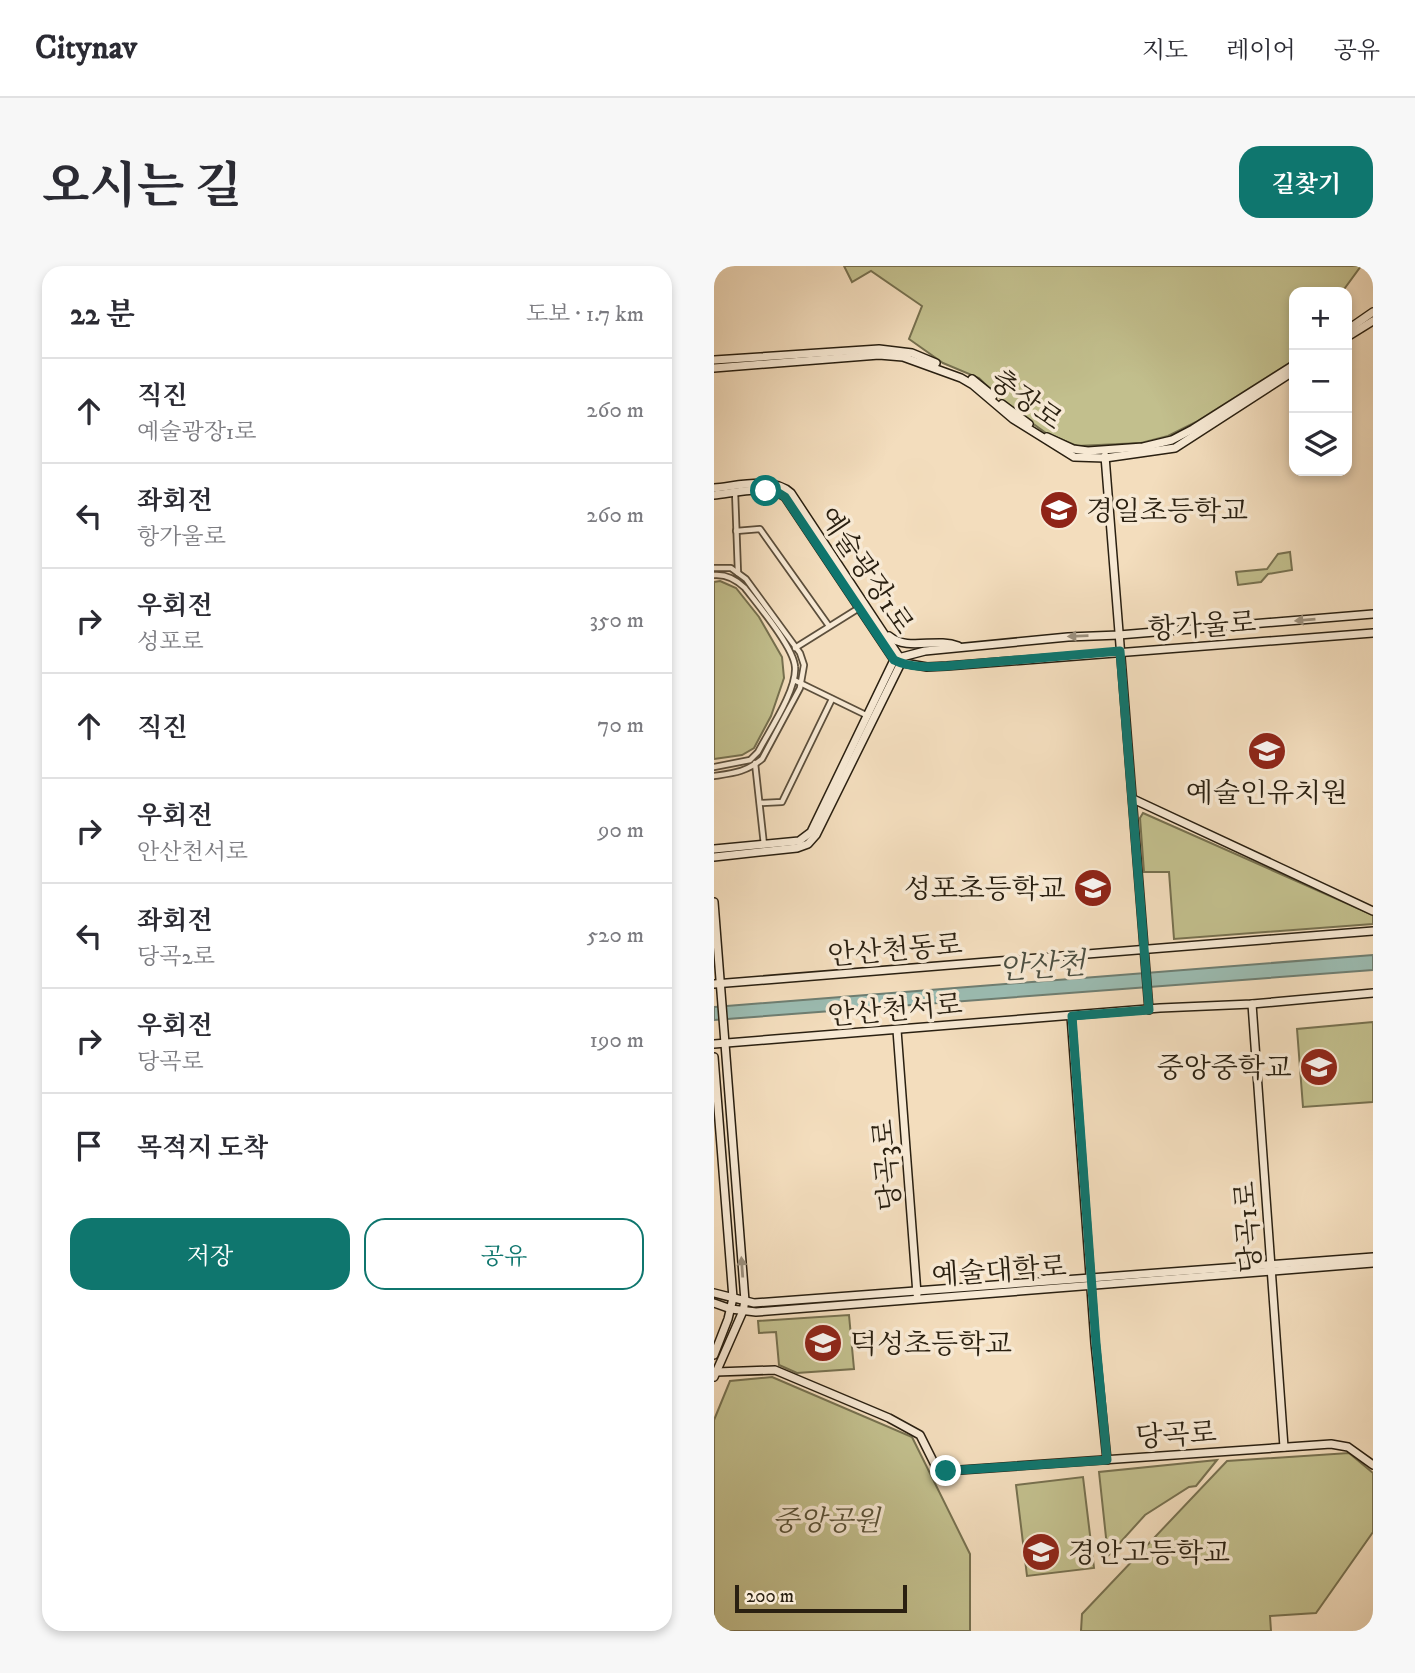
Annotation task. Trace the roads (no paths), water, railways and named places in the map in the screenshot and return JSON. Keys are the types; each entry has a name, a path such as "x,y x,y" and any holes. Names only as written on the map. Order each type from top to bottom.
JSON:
{"street":[{"path":"1352,327 1373,312"},
{"path":"1352,334 1373,321"},
{"name":"충장로","path":"714,360 879,349 912,353 979,384 1046,437 1073,449 1143,447 1172,440 1289,368"},
{"name":"충장로","path":"714,368 879,355 903,357 973,385 1013,419 1074,457 1105,458 1175,448 1289,374"},
{"path":"1105,449 1149,1010"},
{"name":"예술광장1로","path":"714,488 777,492 785,497 899,660"},
{"path":"735,490 738,581"},
{"name":"예술광장1로","path":"714,495 735,490"},
{"path":"736,531 760,529 829,626"},
{"path":"714,568 731,569 747,579 804,665 801,683 768,750 755,764 742,772 714,776"},
{"path":"714,575 727,576 738,581 793,649 795,663 794,680 754,755 750,760 738,764 714,767"},
{"path":"793,649 862,605"},
{"name":"예술광장1로","path":"862,605 881,627 899,660"},
{"name":"항가울로","path":"899,660 925,651 962,647 1373,614"},
{"name":"항가울로","path":"881,627 896,642 944,642 962,647"},
{"name":"항가울로","path":"899,660 927,667 947,666 1373,633"},
{"name":"예술광장1로","path":"714,857 799,841 811,832 899,660"},
{"path":"794,680 870,717"},
{"path":"760,803 782,802 832,699"},
{"path":"754,755 764,848"},
{"path":"1133,799 1373,911"},
{"name":"예술광장1로","path":"714,849 764,848"},
{"path":"714,902 718,987 726,1044 744,1301 743,1311 715,1374"},
{"name":"안산천동로","path":"718,987 1373,931"},
{"name":"안산천서로","path":"714,1044 1373,993"},
{"name":"당곡1로","path":"1252,1004 1284,1447"},
{"path":"1072,1016 1107,1460"},
{"name":"당곡3로","path":"897,1030 917,1294"},
{"path":"714,1057 733,1298 714,1355"},
{"name":"예술대학로","path":"1271,1268 1373,1257"},
{"name":"예술대학로","path":"714,1293 754,1303 1271,1268 1373,1264"},
{"name":"예술대학로","path":"714,1303 743,1311 917,1294"},
{"name":"당곡로","path":"715,1374 775,1370 888,1418 920,1435 936,1467 946,1471 1331,1444 1348,1447 1373,1465"}],"water":[{"path":"1373,955 1373,970 714,1020 714,1007"}],"place":[{"name":"경일초등학교","path":"1059,510"},
{"name":"예술인유치원","path":"1267,751"},
{"name":"성포초등학교","path":"1093,888"},
{"name":"중앙중학교","path":"1319,1067"},
{"name":"덕성초등학교","path":"823,1343"},
{"name":"경안고등학교","path":"1041,1552"}],"water label":[{"name":"안산천","path":"1042,966"}],"park label":[{"name":"중앙공원","path":"826,1520"}]}
